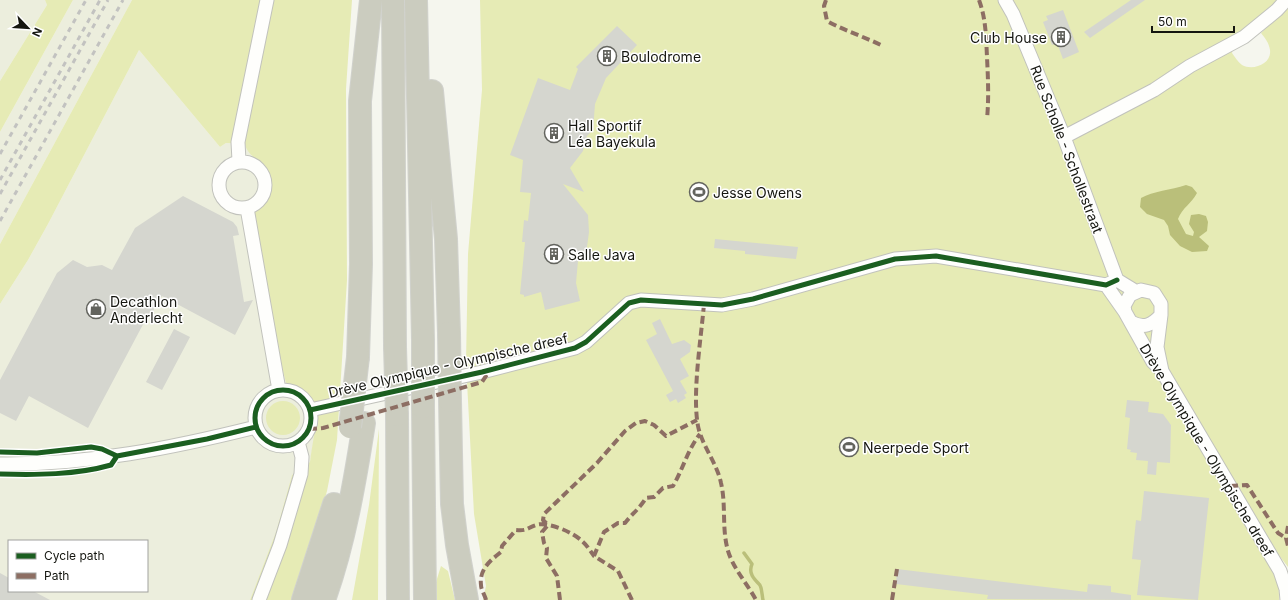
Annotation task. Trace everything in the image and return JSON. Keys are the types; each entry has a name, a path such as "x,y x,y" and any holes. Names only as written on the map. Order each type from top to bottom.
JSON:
{"highway":[{"path":"392,0 398,600"},
{"path":"416,0 424,407 425,600"},
{"path":"427,0 433,114 446,239 452,504 457,545 467,600"},
{"path":"324,600 348,507 372,264 370,9"},
{"path":"303,600 331,515 357,425"}],"street":[{"path":"239,161 238,142 267,0"},
{"name":"Rue Scholle - Schollestraat","path":"1005,0 1013,14 1064,137 1111,282"},
{"path":"1064,137 1154,90 1190,66 1244,38 1277,10 1286,0"},
{"path":"239,161 249,162 258,168 264,176 265,186 263,196 256,203 247,208 235,208 224,201 218,190 218,180 223,171 239,161"},
{"path":"247,208 279,390"},
{"name":"Drève Olympique - Olympische dreef","path":"310,410 490,370 575,348 586,342 629,303 644,300 722,305 753,299 895,259 936,256 1111,282 1134,331 1152,362 1162,370 1280,571 1286,589 1287,600"},
{"path":"1111,282 1134,291 1148,290 1154,293 1161,304 1157,347 1162,370"},
{"path":"1134,291 1126,300 1128,317 1138,326 1146,326 1153,323 1161,315"},
{"path":"279,390 289,390 298,394 305,401 310,410 311,420 309,429 298,442 290,445 274,445 263,438 256,426 255,417 257,407 262,399 270,393 279,390"},
{"path":"0,464 42,463 135,454 207,439 256,426"},
{"path":"259,600 280,545 302,474 302,456 298,442"}],"shaded area":[{"path":"0,0 45,0 47,5 0,81"},
{"path":"45,0 73,0 0,132 0,81 47,5"},
{"path":"73,0 132,0 0,244 0,132"},
{"path":"132,0 352,0 346,89 347,280 337,440 327,491 312,543 292,600 250,600 276,532 292,475 310,462 315,426 313,406 308,398 299,390 286,383 277,347 252,212 262,202 268,190 269,178 262,165 250,153 245,144 226,143 220,147 139,50 48,224 28,260 0,304 0,244"},
{"path":"480,0 1280,0 1235,37 1232,53 1242,65 1246,67 1256,67 1265,62 1270,55 1270,50 1268,43 1261,33 1288,7 1288,567 1278,554 1279,600 483,600 486,586 474,514 466,363 468,254 482,90"},
{"path":"139,50 220,147 226,143 245,144 252,156 263,166 270,179 268,192 263,202 252,212 286,383 305,393 313,404 317,422 310,462 292,475 276,532 250,600 0,600 0,304 28,260"},
{"path":"1186,185 1192,187 1197,193 1178,219 1186,234 1193,236 1194,232 1189,224 1191,215 1199,214 1206,216 1208,222 1207,231 1199,237 1209,246 1207,251 1192,252 1180,246 1170,235 1168,226 1164,220 1147,214 1140,207 1141,198 1157,192"},
{"path":"280,401 286,401 295,406 299,412 299,424 295,430 286,435 280,435 271,430 266,421 266,415 271,406"},
{"path":"379,429 378,600 352,600 369,505"},
{"path":"441,566 448,571 455,600 436,600 436,582"}],"building":[{"path":"1131,0 1145,0 1090,38 1084,32"},
{"name":"Club House","path":"1063,10 1079,52 1063,59 1057,43 1052,45 1043,22 1048,20 1046,16"},
{"path":"617,26 637,45 606,78 595,104 593,130 587,136 583,151 570,168 584,192 563,184 588,215 589,232 587,247 581,261 578,261 576,283 580,301 545,310 541,292 524,297 524,295 520,294 525,242 522,242 524,220 528,221 531,193 520,192 523,160 510,155 538,78 570,90 578,69 576,67"},
{"name":"Decathlon Anderlecht","path":"183,196 233,222 237,227 239,235 233,236 244,302 253,300 235,335 162,296 150,316 148,315 88,428 29,396 16,421 0,413 0,380 57,273 73,260 87,267 102,265 112,270 135,228"},
{"path":"715,239 798,247 796,259 745,254 745,251 714,248"},
{"path":"660,319 672,344 684,340 691,345 690,352 680,359 689,376 680,381 687,393 684,395 686,398 678,403 676,399 670,402 666,395 673,391 646,340 657,334 652,323"},
{"path":"174,329 190,337 162,390 146,382"},
{"path":"1127,400 1149,402 1148,412 1163,414 1171,425 1170,463 1157,462 1156,475 1147,474 1148,461 1136,460 1137,453 1130,452 1131,450 1127,449 1130,418 1125,417"},
{"path":"1144,491 1209,498 1198,600 1137,595 1141,560 1132,559 1136,520 1141,521"},
{"path":"897,569 1087,592 1088,584 1111,586 1111,592 1131,595 1131,600 987,599 988,595 896,584"},
{"path":"0,573 8,577 8,592 35,592 50,600 0,600"}],"waterway":[{"path":"744,553 752,564 751,573 761,587 763,600"}],"railway":[{"path":"0,154 86,0"},
{"path":"0,180 100,0"},
{"path":"0,194 108,0"},
{"path":"0,221 123,0"}],"marked path":[{"path":"826,0 824,6 827,21 883,46"},
{"path":"979,0 986,35 988,88 987,119"},
{"path":"704,304 696,383 696,413 698,426 721,483 724,523 729,554 756,600"},
{"path":"309,429 323,428 482,382 490,370"},
{"path":"560,600 557,576 546,558 547,548 544,543 542,532 548,525 543,520 544,514 597,463 625,431 636,423 645,421 654,425 666,436 697,420"},
{"path":"632,600 618,571 594,556 604,532 618,523 625,523 646,498 654,497 663,488 673,486 692,446 700,434"},
{"path":"1230,486 1247,485 1278,533 1286,538"},
{"path":"486,600 481,585 482,574 486,566 501,552 502,546 516,530 525,530 541,524 554,526 567,531 578,538 585,544 594,556"},
{"path":"1288,526 1286,538 1288,546"},
{"path":"892,600 897,569"}],"cycle path":[{"path":"310,410 482,372 575,348 586,342 629,303 641,300 722,305 753,299 895,259 936,256 1106,285 1117,280"},
{"path":"283,390 294,392 303,398 309,407 311,418 309,429 303,438 294,444 283,446 272,444 263,438 257,429 255,418 257,407 263,398 272,392 283,390"},
{"path":"0,452 37,453 91,447 102,449 117,456 207,439 256,427"},
{"path":"0,474 42,474 84,471 111,465 117,456"}],"place":[{"name":"Club House","path":"1061,37"},
{"name":"Boulodrome","path":"607,56"},
{"name":"Hall Sportif Léa Bayekula","path":"554,133"},
{"name":"Jesse Owens","path":"699,192"},
{"name":"Salle Java","path":"554,254"},
{"name":"Decathlon Anderlecht","path":"96,309"},
{"name":"Neerpede Sport","path":"849,447"}]}
